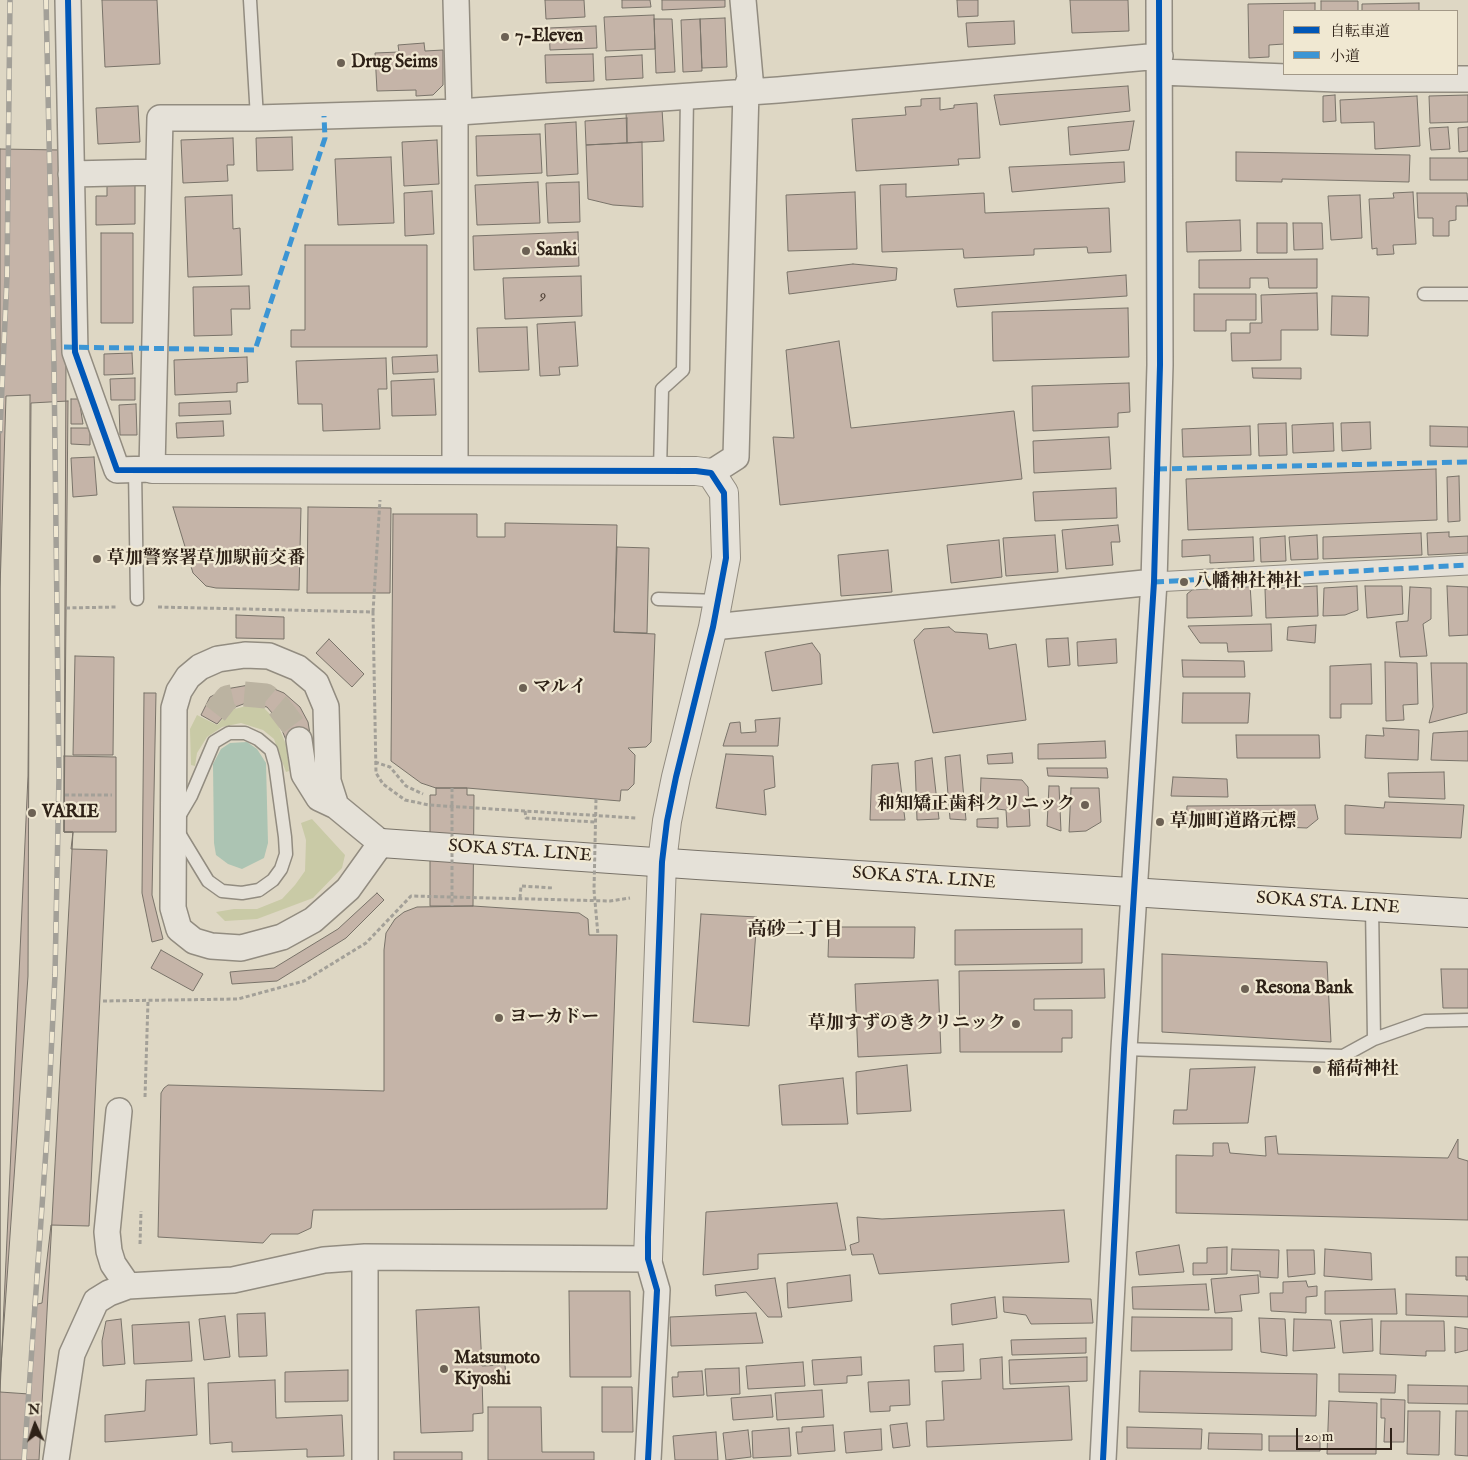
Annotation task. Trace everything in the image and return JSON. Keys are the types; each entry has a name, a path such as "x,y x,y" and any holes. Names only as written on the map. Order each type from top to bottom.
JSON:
{"street":[{"path":"68,0 75,352 117,470 382,468 660,470 711,473 736,457 746,90 750,78 743,0"},
{"path":"455,469 456,0"},
{"path":"1103,1460 1124,1049 1154,582 1160,365 1160,0"},
{"path":"144,469 160,118 257,118 457,112 687,96 746,90 778,90 1160,64 1283,74"},
{"path":"1290,75 1337,79 1468,79"},
{"path":"71,174 158,172"},
{"path":"648,1460 657,1290 648,1259 662,862 667,821 676,777 716,614 726,558 724,492 711,473"},
{"path":"716,614 1154,582 1468,565"},
{"path":"299,740 304,774 319,798 336,806 381,843 348,890 313,920 282,937 241,948 211,946 194,941 179,929 173,908 174,708 179,691 188,677 200,667 218,659 245,655 269,656 298,668 316,683 326,707 328,780 336,806"},
{"name":"SOKA STA. LINE","path":"381,843 1468,913"},
{"path":"119,1111 107,1232 109,1251 113,1264 128,1286"},
{"path":"56,1460 72,1354 96,1301 128,1286 233,1280 324,1260 365,1257 648,1259"},
{"path":"365,1257 365,1460"}],"lane":[{"path":"250,0 257,118"},
{"path":"660,470 662,390 683,370 687,96"},
{"path":"1424,294 1468,294"},
{"path":"137,599 144,469"},
{"path":"658,599 716,614"},
{"path":"229,733 245,733 258,738 270,750 275,764 286,854 281,869 273,880 259,890 242,894 222,891 208,882 174,825 191,796 214,742 229,733"},
{"path":"1372,906 1374,1039"},
{"path":"1124,1049 1343,1056 1374,1039 1425,1021 1468,1020"}],"path":[{"path":"382,468 373,612 376,773 383,784 405,800 429,804 642,819"},
{"path":"66,608 118,607"},
{"path":"157,607 373,612"},
{"path":"376,762 390,767 406,786 423,794"},
{"path":"452,788 452,906"},
{"path":"65,795 112,795"},
{"path":"596,799 594,890 598,935"},
{"path":"525,811 526,818 596,822"},
{"path":"520,898 521,886"},
{"path":"103,1001 238,1000 304,981 366,943 411,896 610,901 630,898"}],"shaded area":[{"path":"246,706 264,708 276,720 287,747 289,771 286,772 274,739 263,730 241,723 222,727 207,737 197,753 195,766 191,765 190,729 197,715 217,725 231,710"},
{"path":"247,742 257,749 266,763 268,843 264,858 242,869 228,864 216,855 214,843 213,764 221,749 230,743"},
{"path":"312,819 345,855 342,868 313,898 257,919 225,921 216,912 234,909 257,909 282,899 295,885 305,871 306,840 301,823"}],"building":[{"path":"102,0 157,0 160,64 105,67"},
{"path":"545,0 584,0 585,17 546,19"},
{"path":"622,0 650,0 651,7 622,8"},
{"path":"662,0 725,0 725,7 662,10"},
{"path":"957,0 978,0 978,16 958,17"},
{"path":"1070,0 1128,0 1129,31 1072,33"},
{"path":"1321,1 1358,1 1358,10 1321,10"},
{"path":"1315,3 1315,10 1283,10 1283,44 1269,45 1269,57 1249,58 1248,4"},
{"path":"1419,3 1419,10 1362,10 1362,4"},
{"path":"654,15 655,49 606,51 604,17"},
{"path":"725,18 727,67 702,68 700,19"},
{"path":"654,19 672,19 675,72 656,73"},
{"path":"700,19 702,71 683,72 681,20"},
{"path":"1014,21 1015,44 968,47 966,23"},
{"path":"596,26 597,48 550,50 549,28"},
{"path":"424,43 425,51 443,50 443,85 433,95 416,96 416,90 377,91 375,53 399,52 398,45"},
{"path":"593,54 594,81 546,83 545,55"},
{"path":"642,55 643,78 606,80 605,57"},
{"path":"1128,86 1130,111 1000,125 994,95"},
{"path":"1335,95 1336,121 1323,122 1323,96"},
{"path":"1468,95 1468,122 1430,123 1429,96"},
{"path":"1417,96 1420,146 1375,149 1374,122 1341,123 1340,100"},
{"path":"940,98 940,110 954,108 954,105 977,103 980,158 958,159 959,165 856,171 852,119 906,115 905,107 921,106 921,99"},
{"path":"138,106 140,142 98,144 96,108"},
{"path":"662,109 664,141 627,143 626,111"},
{"path":"627,118 627,143 586,145 585,121"},
{"path":"1134,121 1129,150 1070,155 1068,127"},
{"path":"576,122 578,174 547,176 545,124"},
{"path":"1448,127 1450,149 1431,150 1429,128"},
{"path":"1468,127 1468,151 1459,152 1458,128"},
{"path":"540,134 542,173 477,176 476,136"},
{"path":"292,137 293,170 257,171 256,138"},
{"path":"233,138 234,165 227,165 228,181 183,183 181,140"},
{"path":"437,140 439,184 404,186 402,142"},
{"path":"642,142 643,207 613,205 588,199 586,145"},
{"name":"VARIE","path":"0,149 60,150 66,357 64,832 73,832 39,1460 0,1460"},
{"path":"1236,152 1410,155 1409,182 1282,179 1282,182 1236,181"},
{"path":"391,157 394,223 338,225 335,159"},
{"path":"1430,158 1468,158 1468,180 1430,180"},
{"path":"1124,162 1125,182 1012,192 1009,167"},
{"path":"538,182 540,223 477,225 475,185"},
{"path":"579,182 580,222 548,223 546,183"},
{"path":"906,184 906,197 984,193 985,213 1109,208 1111,252 1088,253 1087,247 1034,249 1034,255 964,258 963,249 882,252 880,185"},
{"path":"107,185 135,185 135,224 96,225 96,196 107,196"},
{"path":"432,191 434,234 405,236 404,193"},
{"path":"855,192 857,249 788,251 786,195"},
{"path":"1413,192 1416,244 1393,245 1394,254 1377,255 1377,248 1372,249 1369,199 1394,198 1393,193"},
{"path":"1417,193 1467,193 1468,206 1456,206 1456,220 1449,221 1449,236 1433,236 1433,218 1418,218"},
{"path":"232,195 233,229 240,228 242,275 188,277 185,197"},
{"path":"1360,195 1362,238 1331,240 1328,196"},
{"path":"1240,220 1241,251 1187,252 1186,222"},
{"path":"1257,223 1287,223 1287,253 1257,253"},
{"path":"1293,223 1322,223 1323,249 1294,250"},
{"name":"Sanki","path":"578,232 579,266 474,270 473,236"},
{"path":"101,233 133,233 133,323 101,323"},
{"path":"305,245 427,245 427,347 291,347 291,330 305,330"},
{"path":"1317,259 1317,288 1269,288 1268,278 1250,278 1250,288 1199,288 1199,260"},
{"path":"853,264 897,268 896,280 789,294 787,272"},
{"path":"1126,275 1127,296 957,307 954,289"},
{"path":"581,276 582,316 505,319 503,278"},
{"path":"249,286 250,309 231,309 232,335 194,336 193,287"},
{"path":"1317,293 1318,330 1281,330 1281,360 1232,361 1231,333 1250,333 1250,323 1262,323 1261,295"},
{"path":"1194,294 1256,294 1256,320 1226,320 1226,331 1194,331"},
{"path":"1332,296 1369,297 1368,336 1331,335"},
{"path":"1128,308 1129,357 993,361 992,312"},
{"path":"575,322 578,366 559,367 560,375 540,376 537,324"},
{"path":"527,327 529,370 479,372 477,328"},
{"path":"839,341 851,428 1014,411 1022,479 780,505 773,437 794,438 786,350"},
{"path":"132,353 133,374 104,375 104,354"},
{"path":"437,355 438,372 393,374 392,357"},
{"path":"247,357 248,382 237,383 237,392 175,395 174,360"},
{"path":"386,358 387,389 378,389 380,429 323,431 322,404 298,404 296,361"},
{"path":"1252,368 1301,368 1301,379 1253,378"},
{"path":"135,378 135,400 111,400 110,379"},
{"path":"434,379 436,415 392,416 391,381"},
{"path":"1129,383 1130,412 1118,413 1118,427 1033,431 1032,386"},
{"path":"30,395 28,976 0,1380 0,589 6,396"},
{"path":"71,399 79,399 83,424 71,424"},
{"path":"68,401 64,832 73,832 71,849 107,850 89,1226 51,1225 42,1303 33,1305 29,1394 0,1392 28,776 31,403"},
{"path":"230,401 231,414 179,416 179,403"},
{"path":"136,404 137,435 120,435 119,405"},
{"path":"223,421 224,436 177,438 176,423"},
{"path":"1370,422 1371,449 1342,451 1341,423"},
{"path":"1286,423 1287,455 1259,456 1258,424"},
{"path":"1333,423 1334,451 1293,453 1292,425"},
{"path":"1250,426 1251,455 1183,457 1182,429"},
{"path":"1430,426 1468,427 1468,447 1430,446"},
{"path":"71,428 90,428 90,445 71,444"},
{"path":"1109,437 1111,469 1034,473 1033,441"},
{"path":"94,457 97,495 73,497 71,458"},
{"path":"1436,469 1437,520 1188,530 1186,479"},
{"path":"1459,476 1460,521 1448,522 1447,477"},
{"path":"1116,488 1117,518 1035,521 1033,492"},
{"path":"173,507 301,508 299,590 216,588 206,586 193,573"},
{"path":"308,507 391,508 390,593 307,593"},
{"name":"マルイ","path":"393,514 477,514 477,537 505,537 505,523 617,525 614,632 655,634 651,742 646,747 628,748 635,755 634,784 628,790 621,790 620,801 467,788 436,788 421,783 391,761"},
{"path":"1118,525 1120,542 1111,542 1113,565 1066,569 1062,530"},
{"path":"1449,532 1449,537 1468,536 1468,553 1428,555 1427,533"},
{"path":"1421,533 1422,555 1323,559 1323,537"},
{"path":"1055,535 1058,572 1006,576 1003,538"},
{"path":"1317,535 1318,559 1291,560 1289,537"},
{"path":"1285,536 1286,561 1261,562 1260,538"},
{"path":"1253,537 1254,561 1210,563 1210,555 1182,557 1182,540"},
{"path":"999,540 1002,577 951,583 947,545"},
{"path":"617,547 649,548 647,633 614,632"},
{"path":"888,550 892,592 841,596 838,555"},
{"path":"1250,584 1252,616 1187,618 1187,594 1197,586"},
{"path":"1317,586 1318,616 1266,618 1265,589"},
{"path":"1357,586 1358,610 1345,615 1323,616 1324,588"},
{"path":"1365,586 1402,586 1403,614 1367,618"},
{"path":"1447,586 1468,587 1468,635 1449,636"},
{"path":"1410,587 1431,588 1431,619 1423,624 1427,656 1400,657 1396,622 1408,621"},
{"path":"236,615 284,617 284,639 236,638"},
{"path":"1271,624 1272,651 1228,652 1227,643 1200,643 1188,626"},
{"path":"1316,625 1315,643 1287,640 1288,627"},
{"path":"949,627 955,632 987,634 989,649 1016,644 1026,720 933,733 914,640 924,629"},
{"path":"1068,638 1070,665 1048,667 1046,639"},
{"path":"329,639 364,674 352,687 316,653"},
{"path":"1116,639 1117,663 1078,666 1077,642"},
{"path":"812,643 820,654 822,684 772,691 765,652"},
{"path":"75,656 114,657 113,755 73,755"},
{"path":"1182,660 1244,661 1245,677 1183,677"},
{"path":"1385,662 1417,663 1418,704 1403,705 1404,720 1386,721"},
{"path":"1431,663 1467,663 1467,713 1429,723 1433,707"},
{"path":"1371,664 1372,704 1341,704 1341,718 1330,718 1330,666"},
{"path":"249,685 267,686 284,693 300,707 308,722 311,740 286,740 278,720 267,707 246,703 230,709 217,724 201,715 210,697 226,689"},
{"path":"144,693 156,693 152,895 163,939 152,942 142,893"},
{"path":"1183,693 1250,693 1248,723 1182,723"},
{"path":"780,718 778,746 723,746 730,723 740,722 741,733 756,732 755,720"},
{"path":"1383,728 1419,730 1418,760 1365,758 1366,735 1384,736"},
{"path":"1468,731 1468,761 1431,760 1433,733"},
{"path":"1236,735 1319,735 1320,758 1237,758"},
{"path":"1105,741 1106,758 1038,759 1038,744"},
{"path":"1012,753 1013,763 988,764 987,755"},
{"path":"726,754 773,756 775,787 764,790 766,815 716,808"},
{"path":"960,755 966,820 950,819 945,757"},
{"path":"64,756 116,757 116,832 64,832"},
{"path":"932,758 939,819 917,820 915,761"},
{"path":"898,763 905,820 870,820 872,765"},
{"path":"1047,768 1107,768 1108,778 1048,776"},
{"path":"1444,772 1445,799 1389,797 1388,773"},
{"path":"1173,777 1227,779 1228,797 1171,796"},
{"path":"981,778 1022,780 1028,787 1030,826 1007,827 1006,810 997,809 997,803 980,804"},
{"path":"1049,786 1059,786 1061,831 1047,826"},
{"path":"436,788 467,788 467,795 474,795 473,906 430,906 430,795 436,795"},
{"name":"和知矯正歯科クリニック","path":"1071,788 1099,788 1101,822 1086,831 1069,832"},
{"path":"1385,802 1464,805 1461,838 1345,834 1345,805 1384,808"},
{"path":"1315,805 1318,819 1307,828 1186,823 1187,806"},
{"path":"998,818 998,828 977,827 977,819"},
{"path":"377,893 384,900 346,938 277,981 232,984 230,972 274,968 338,929"},
{"name":"ヨーカドー","path":"473,906 579,913 588,919 589,935 617,935 607,1209 313,1210 311,1228 298,1234 271,1234 263,1243 158,1237 161,1093 164,1088 168,1085 384,1091 384,950 386,933 395,919 404,912 417,907"},
{"path":"701,914 757,917 749,1026 693,1022"},
{"path":"829,927 915,927 914,958 828,957"},
{"path":"1082,929 1082,963 955,965 955,930"},
{"path":"161,950 203,974 193,991 151,968"},
{"name":"Resona Bank","path":"1162,954 1327,962 1331,1042 1162,1032"},
{"name":"草加すずのきクリニック","path":"1104,969 1105,998 1034,999 1034,1010 1072,1010 1072,1038 1062,1038 1062,1052 960,1052 959,971"},
{"path":"1441,969 1468,969 1468,1008 1443,1008"},
{"path":"938,980 941,1053 858,1057 855,984"},
{"path":"907,1065 911,1111 857,1114 856,1072"},
{"path":"1255,1067 1248,1123 1173,1124 1174,1110 1187,1110 1190,1069"},
{"path":"843,1078 848,1124 782,1125 779,1085"},
{"path":"1276,1136 1278,1154 1448,1158 1458,1139 1458,1158 1468,1161 1468,1220 1176,1213 1176,1155 1213,1156 1213,1143 1228,1143 1230,1153 1266,1156 1265,1137"},
{"path":"837,1203 846,1250 758,1254 758,1269 703,1275 706,1212"},
{"path":"1064,1210 1069,1262 879,1274 873,1254 852,1255 850,1245 859,1242 857,1217 882,1219"},
{"path":"1179,1245 1184,1272 1139,1275 1136,1252"},
{"path":"1227,1247 1227,1274 1193,1275 1193,1263 1207,1263 1207,1248"},
{"path":"1232,1249 1279,1250 1278,1278 1260,1277 1260,1271 1231,1270"},
{"path":"1325,1249 1371,1253 1372,1280 1324,1276"},
{"path":"1287,1250 1314,1250 1315,1274 1288,1277"},
{"path":"1456,1257 1468,1257 1468,1280 1466,1280 1466,1276 1456,1276"},
{"path":"850,1275 852,1301 788,1308 787,1283"},
{"path":"1258,1275 1259,1293 1240,1295 1242,1311 1215,1313 1211,1279"},
{"path":"775,1278 782,1317 768,1317 746,1292 716,1296 715,1285"},
{"path":"1306,1281 1308,1287 1317,1286 1317,1296 1306,1297 1306,1313 1271,1311 1270,1293 1283,1293 1283,1282"},
{"path":"1206,1284 1209,1310 1133,1309 1132,1287"},
{"path":"1395,1289 1397,1314 1325,1314 1325,1291"},
{"path":"569,1291 630,1291 631,1377 570,1377"},
{"path":"1406,1294 1468,1296 1468,1317 1406,1315"},
{"path":"995,1297 997,1318 952,1325 951,1304"},
{"path":"1003,1297 1091,1299 1093,1323 1031,1324 1026,1315 1004,1312"},
{"path":"479,1307 482,1366 505,1365 506,1378 482,1378 483,1413 473,1414 473,1431 421,1433 416,1310"},
{"path":"265,1313 267,1356 239,1357 237,1314"},
{"path":"756,1313 763,1343 671,1346 670,1317"},
{"path":"225,1316 230,1357 204,1360 199,1319"},
{"path":"1132,1317 1232,1318 1232,1350 1131,1351"},
{"path":"1259,1318 1285,1319 1287,1356 1261,1352"},
{"path":"121,1319 125,1364 103,1366 102,1341 106,1321"},
{"path":"1294,1319 1331,1320 1335,1348 1293,1351"},
{"path":"1372,1319 1373,1351 1343,1353 1340,1321"},
{"path":"1381,1321 1444,1321 1445,1351 1426,1351 1426,1356 1380,1354"},
{"path":"189,1322 192,1361 134,1364 132,1325"},
{"path":"1455,1327 1468,1329 1468,1350 1455,1353"},
{"path":"1086,1338 1086,1353 1012,1355 1011,1340"},
{"path":"963,1344 964,1371 935,1372 934,1346"},
{"path":"861,1357 862,1375 847,1376 847,1383 814,1385 812,1360"},
{"path":"1002,1357 1003,1389 1069,1386 1072,1440 927,1447 926,1421 944,1420 942,1381 981,1379 980,1359"},
{"path":"1087,1357 1087,1381 1010,1384 1009,1360"},
{"path":"803,1362 805,1386 748,1389 746,1366"},
{"path":"739,1368 740,1394 707,1396 705,1369"},
{"path":"348,1370 348,1401 285,1402 285,1372"},
{"path":"702,1371 704,1395 673,1397 672,1377 678,1377 678,1372"},
{"path":"1140,1371 1317,1374 1316,1416 1139,1412"},
{"path":"1339,1374 1396,1375 1395,1393 1339,1392"},
{"path":"194,1378 197,1435 105,1442 105,1415 145,1411 146,1380"},
{"path":"275,1380 276,1418 342,1415 344,1456 307,1457 307,1449 232,1452 232,1442 210,1444 208,1383"},
{"path":"909,1380 910,1405 890,1406 890,1411 870,1412 868,1382"},
{"path":"1408,1385 1468,1386 1468,1404 1408,1403"},
{"path":"602,1387 632,1387 633,1432 602,1432"},
{"path":"822,1390 824,1417 777,1420 775,1393"},
{"path":"771,1395 773,1417 733,1420 731,1398"},
{"path":"1381,1399 1405,1400 1404,1442 1384,1442 1385,1418 1381,1418"},
{"path":"1329,1401 1377,1403 1376,1454 1327,1454"},
{"path":"488,1407 541,1407 542,1452 594,1452 594,1460 488,1460"},
{"path":"1408,1411 1440,1411 1439,1455 1407,1454"},
{"path":"1456,1411 1468,1411 1468,1456 1455,1455"},
{"path":"907,1423 910,1446 893,1448 890,1425"},
{"path":"833,1425 835,1451 798,1454 796,1432 802,1432 802,1427"},
{"path":"1127,1427 1202,1429 1201,1449 1127,1448"},
{"path":"789,1428 791,1456 753,1458 752,1431"},
{"path":"881,1429 882,1450 846,1453 844,1432"},
{"path":"748,1430 751,1457 726,1460 723,1433"},
{"path":"716,1432 718,1460 675,1460 673,1436"},
{"path":"1209,1433 1262,1434 1262,1450 1208,1449"},
{"path":"1269,1436 1320,1436 1320,1451 1269,1451"},
{"path":"394,1452 462,1452 462,1460 394,1460"}],"tunnel":[{"path":"215,713 227,698 244,694 266,696 279,707 295,728 299,740"}],"railway":[{"path":"0,431 7,277 10,0"},
{"path":"24,1460 47,1136 55,975 59,775 54,367 46,0"}],"marked path":[{"path":"64,347 255,350 325,138 324,116"},
{"path":"1157,469 1468,462"},
{"path":"1154,582 1468,565"}],"cycle path":[{"path":"68,0 75,352 117,470 696,471 711,473 724,493 726,558 713,627 676,777 667,821 662,862 648,1237 648,1259 657,1290 648,1460"},
{"path":"1103,1460 1124,1049 1154,582 1160,365 1159,0"}],"place":[{"name":"7-Eleven","path":"505,37"},
{"name":"Drug Seims","path":"341,63"},
{"name":"Sanki","path":"526,251"},
{"name":"草加警察署草加駅前交番","path":"97,559"},
{"name":"八幡神社神社","path":"1184,582"},
{"name":"マルイ","path":"523,688"},
{"name":"和知矯正歯科クリニック","path":"1085,805"},
{"name":"VARIE","path":"32,813"},
{"name":"草加町道路元標","path":"1160,822"},
{"name":"Resona Bank","path":"1245,989"},
{"name":"ヨーカドー","path":"499,1018"},
{"name":"草加すずのきクリニック","path":"1016,1024"},
{"name":"稲荷神社","path":"1317,1070"},
{"name":"Matsumoto Kiyoshi","path":"444,1369"}],"district":[{"name":"高砂二丁目","path":"795,931"}]}
